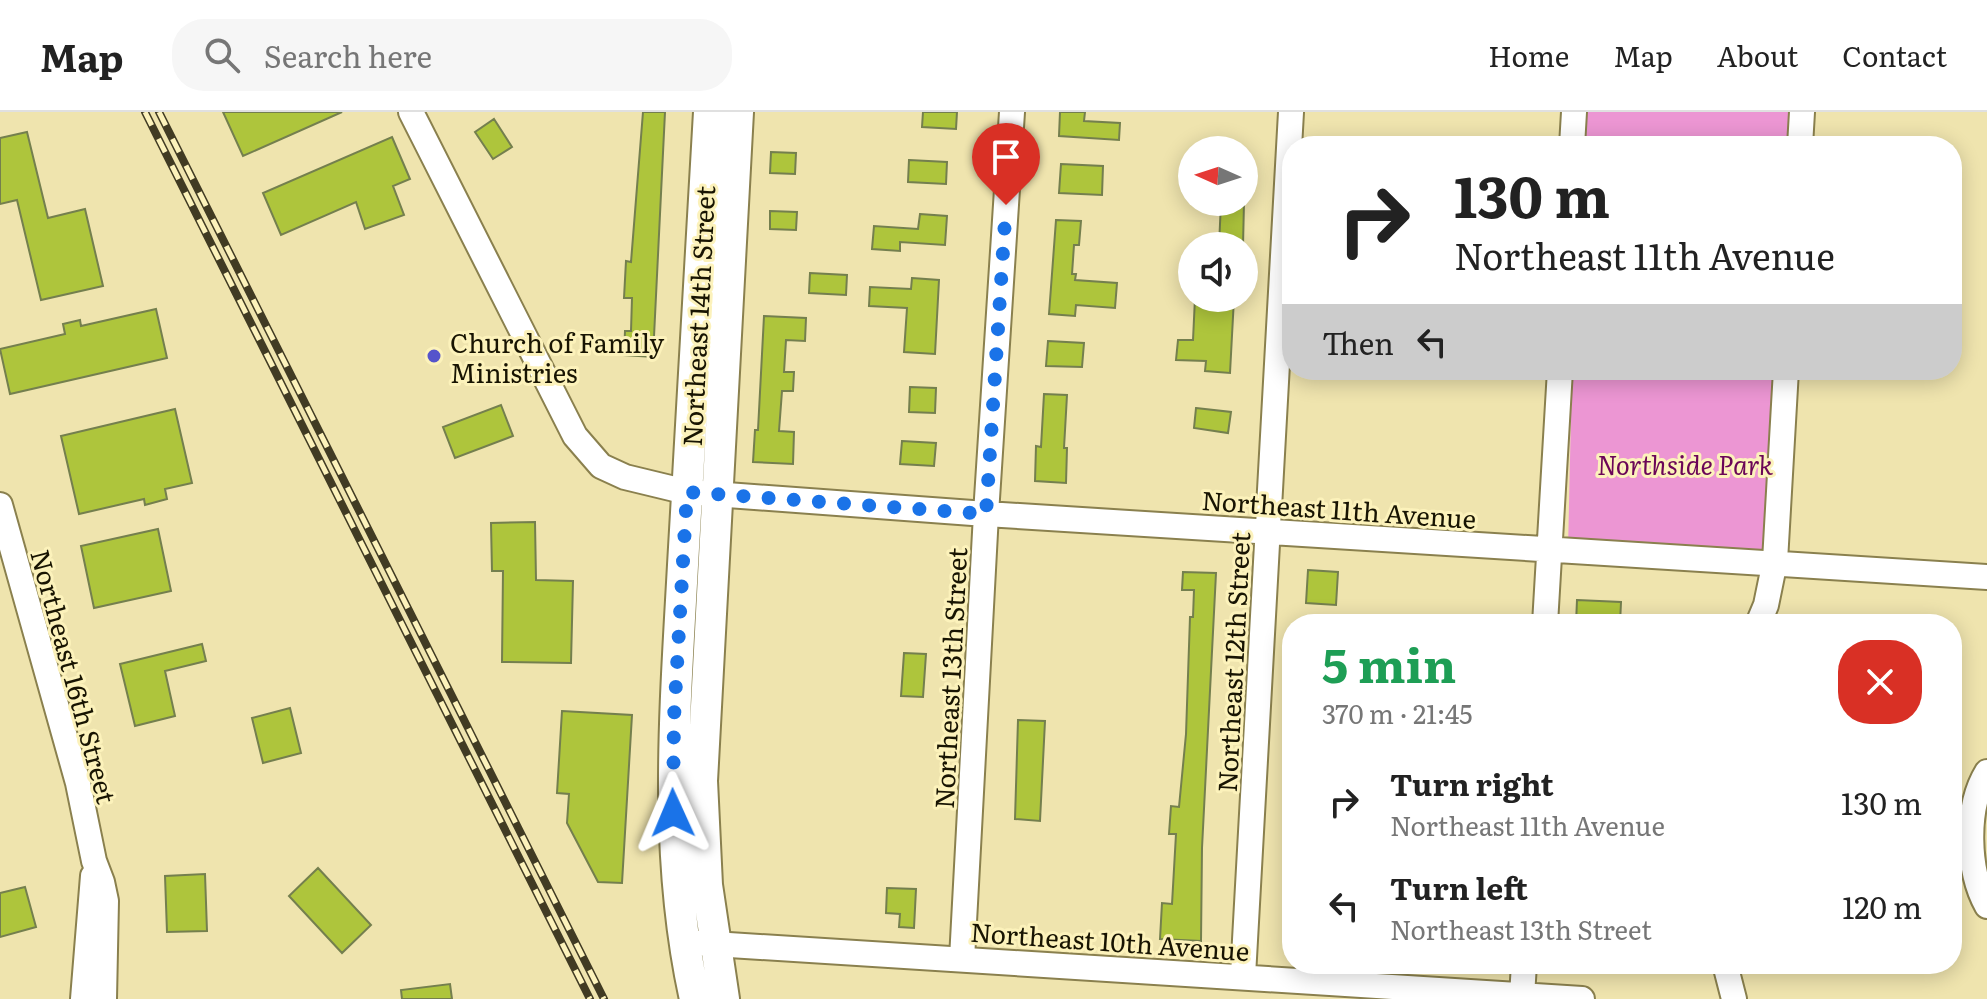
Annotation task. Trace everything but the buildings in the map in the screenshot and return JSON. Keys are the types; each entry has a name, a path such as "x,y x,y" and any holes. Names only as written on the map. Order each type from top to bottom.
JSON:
{"main road":[{"name":"Northeast 14th Street","path":"709,112 701,493 702,781 704,855 724,999"},
{"name":"Northeast 14th Street","path":"695,999 683,942 672,782 738,112"}],"street":[{"name":"Northeast 11th Avenue","path":"411,112 575,436 601,466 625,477 701,493 986,514 1775,561 1987,577"},
{"name":"Northeast 13th Street","path":"962,959 1012,112"},
{"name":"Northeast 12th Street","path":"1290,136 1291,112"},
{"path":"1573,136 1574,112"},
{"path":"1801,136 1802,112"},
{"name":"Northeast 12th Street","path":"1243,976 1282,269"},
{"path":"1546,614 1559,380"},
{"path":"1762,614 1775,561 1785,380"},
{"name":"Northeast 16th Street","path":"0,505 78,783 94,861 96,969 104,999"},
{"path":"1987,772 1981,782 1970,835 1980,893 1987,906"},
{"name":"Northeast 10th Avenue","path":"683,942 1582,999"},
{"name":"Northeast 16th Street","path":"83,999 96,969"},
{"path":"1522,996 1523,974"},
{"path":"1728,974 1734,999"}],"green space":[{"path":"1577,112 1802,112 1801,136 1576,136"},
{"name":"Northside Park","path":"1572,380 1785,380 1775,561 1568,550"}],"railway":[{"path":"145,112 590,999"},
{"path":"159,112 604,999"}],"place":[{"name":"Church of Family Ministries","path":"434,356"}],"route":[{"path":"673,813 674,718 687,492 986,514 1006,205"}]}
